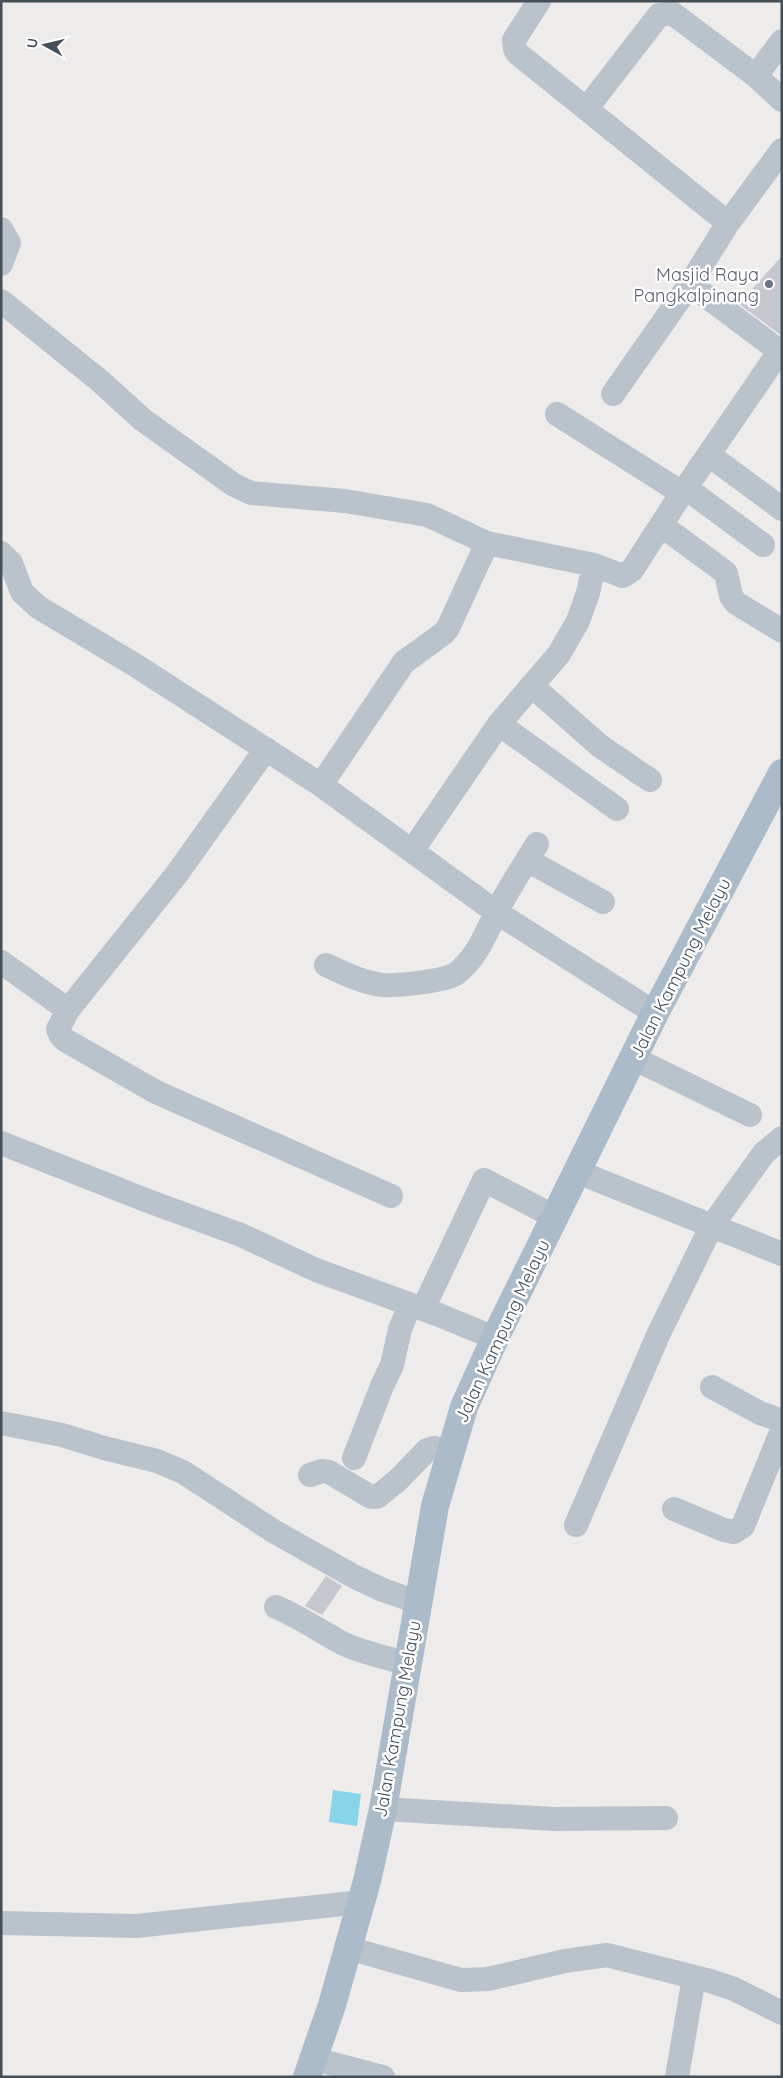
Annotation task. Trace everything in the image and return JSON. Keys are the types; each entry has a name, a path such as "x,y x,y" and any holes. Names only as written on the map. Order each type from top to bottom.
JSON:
{"main road":[{"name":"Jalan Kampung Melayu","path":"311,2068 362,1902 383,1809 407,1662 438,1495 464,1407 495,1338 655,1013 782,773"}],"street":[{"path":"539,1 514,40 514,49 728,223"},
{"path":"587,108 659,15 664,13 672,13 756,76 782,100"},
{"path":"756,76 782,41"},
{"path":"613,394 690,284 728,223 782,150"},
{"path":"1,229 9,243 1,264"},
{"path":"1,301 100,381 143,420 234,485 251,494 345,501 427,515 487,543 594,565 623,576 632,570 684,490 780,353 690,284"},
{"path":"557,414 684,490 763,545"},
{"path":"709,454 782,509"},
{"path":"661,525 726,573 731,596 736,603 782,631"},
{"path":"321,785 404,662 444,634 487,543"},
{"path":"1,553 11,563 22,592 38,607 135,665 321,785 496,912 655,1013"},
{"path":"412,851 499,724 559,654 578,621 588,593 594,565"},
{"path":"532,686 600,746 650,780"},
{"path":"499,724 617,809"},
{"path":"266,749 176,875 68,1010 58,1029 60,1036 65,1040 156,1092 391,1196"},
{"path":"326,965 354,977 383,985 441,980 456,975 472,959 496,912 532,852 603,902"},
{"path":"1,962 68,1010"},
{"path":"634,1058 750,1115"},
{"path":"1,1143 148,1201 241,1235 316,1270 495,1338"},
{"path":"576,1525 659,1333 711,1227 776,1151"},
{"path":"578,1172 782,1254"},
{"path":"354,1458 392,1365 398,1335 416,1307 484,1180 555,1217"},
{"path":"712,1386 760,1413 782,1421"},
{"path":"1,1423 62,1435 157,1461 183,1472 275,1532 319,1557 383,1590 418,1602"},
{"path":"674,1509 724,1530 734,1532 743,1526 782,1430"},
{"path":"310,1475 322,1471 329,1472 371,1497 377,1497 398,1480 427,1450 434,1448 450,1452"},
{"path":"276,1607 298,1616 344,1643 372,1654 407,1662"},
{"path":"383,1809 467,1816 554,1819 666,1818"},
{"path":"1,1923 136,1926 362,1902"},
{"path":"348,1948 462,1980 488,1979 549,1965 607,1955 734,1989 782,2013"},
{"path":"677,2077 694,1977"},
{"path":"311,2068 383,2077"}],"water":[{"path":"333,1790 361,1794 357,1826 329,1822"}],"building":[{"name":"Masjid Raya Pangkalpinang","path":"782,256 782,336 739,304"},
{"path":"326,1576 342,1586 322,1615 305,1606"}],"place":[{"name":"Masjid Raya Pangkalpinang","path":"769,284"}]}
